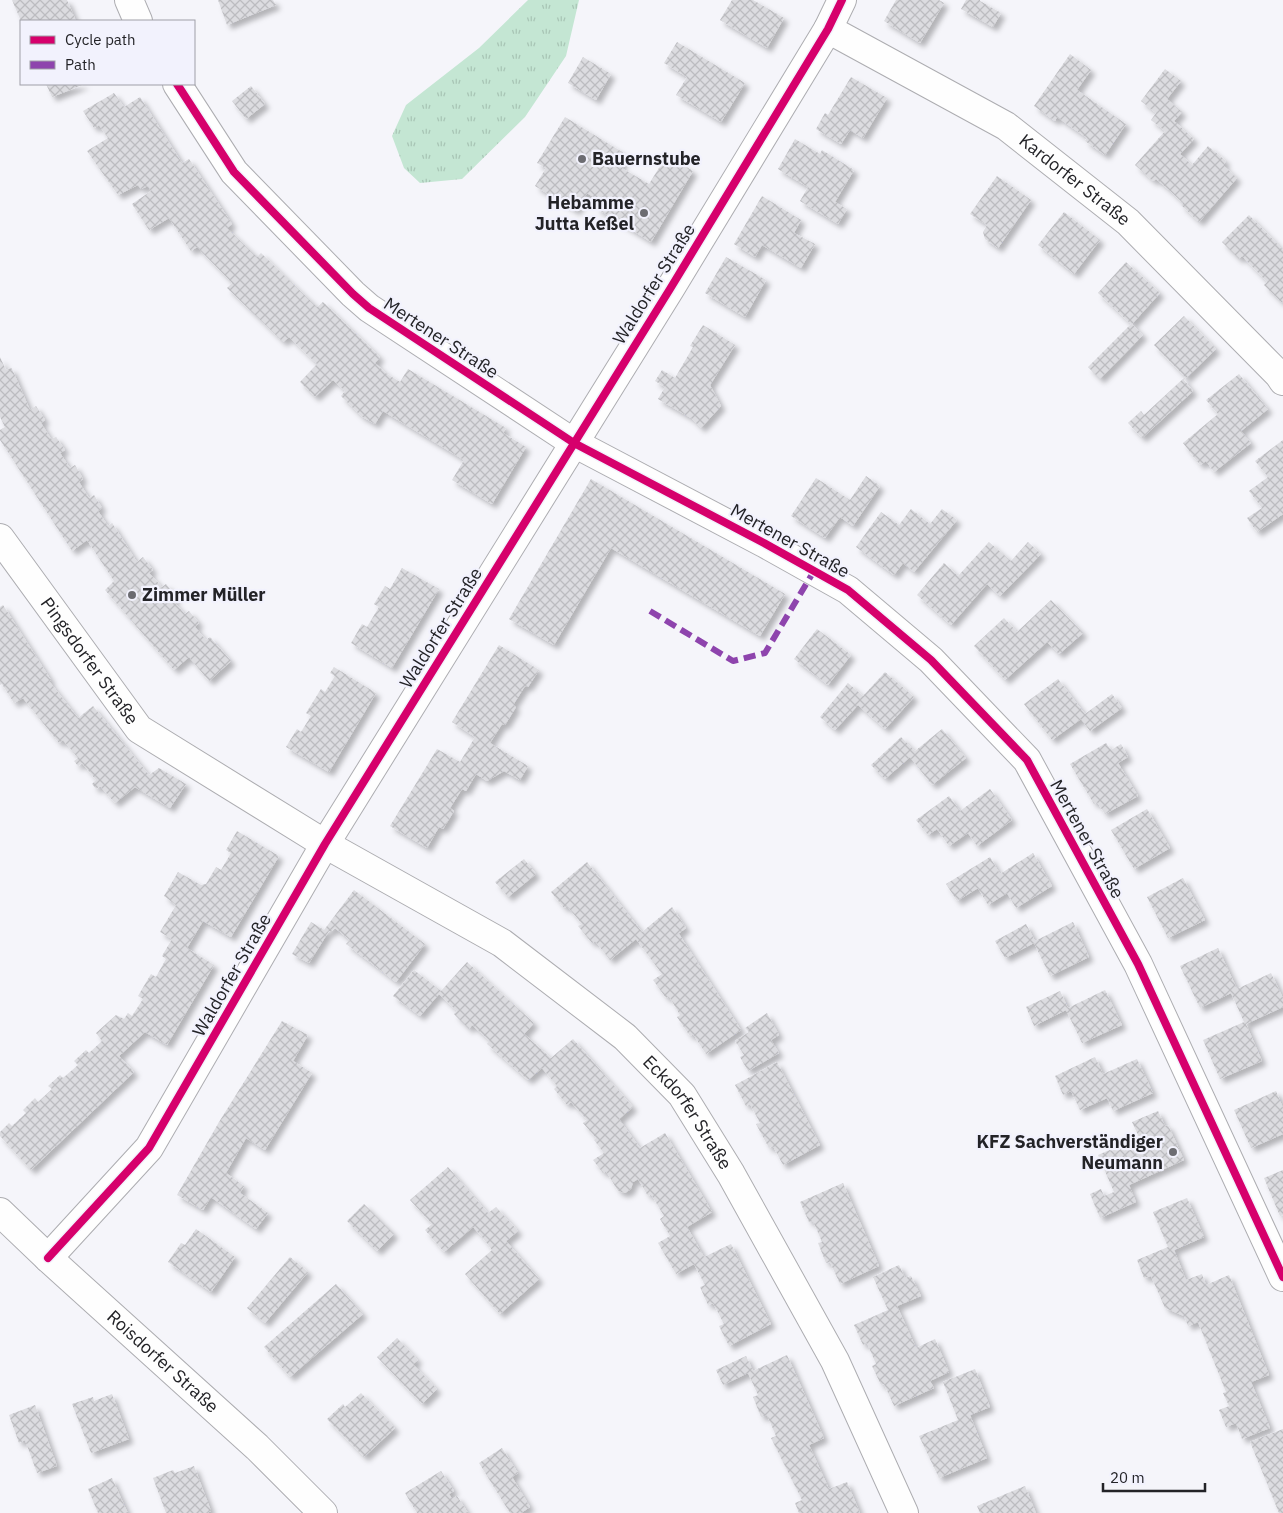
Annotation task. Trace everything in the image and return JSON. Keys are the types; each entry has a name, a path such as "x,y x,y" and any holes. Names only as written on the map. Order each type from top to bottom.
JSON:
{"street":[{"path":"129,0 138,20"},
{"name":"Waldorfer Straße","path":"48,1258 149,1148 325,844 670,289 828,29 842,0"},
{"name":"Kardorfer Straße","path":"828,29 1006,126 1128,222 1283,381"},
{"name":"Mertener Straße","path":"178,85 234,172 369,308 574,443 764,543 848,590 931,660 1027,760 1138,964 1282,1274"},
{"name":"Pingsdorfer Straße","path":"0,538 139,729 325,844"},
{"name":"Eckdorfer Straße","path":"325,844 502,943 625,1037 682,1095 731,1174 836,1361 904,1513"},
{"name":"Roisdorfer Straße","path":"0,1212 48,1258 257,1446 323,1513"}],"green space":[{"path":"528,0 579,0 566,56 525,117 462,179 420,183 404,168 392,136 406,105 479,48"}],"building":[{"path":"12,0 67,0 76,20 21,20"},
{"path":"218,0 273,0 276,5 227,25"},
{"path":"732,0 753,0 784,18 767,48 720,20"},
{"path":"896,0 939,0 944,3 920,43 884,21"},
{"path":"966,0 980,0 1001,13 993,27 961,9"},
{"path":"677,42 745,83 721,122 676,95 687,77 664,63"},
{"path":"1070,54 1091,70 1077,90 1126,124 1105,155 1085,141 1087,138 1057,117 1055,121 1034,106"},
{"path":"583,57 611,74 596,100 568,83"},
{"path":"1165,69 1181,81 1167,99 1182,112 1174,121 1194,139 1180,154 1192,165 1208,146 1226,161 1223,165 1237,178 1199,222 1181,205 1183,203 1169,190 1156,179 1153,181 1135,165 1165,131 1151,120 1156,113 1141,101"},
{"path":"851,77 887,98 863,138 850,130 841,144 816,129 825,113 828,115"},
{"path":"46,85 82,85 52,97"},
{"path":"251,86 265,104 246,119 232,101"},
{"path":"114,93 124,107 140,97 182,163 189,159 232,224 227,228 257,257 261,253 317,307 323,302 380,357 375,363 387,374 400,382 408,369 506,428 503,433 526,447 492,504 452,480 464,460 383,411 375,424 361,416 341,396 345,391 333,380 315,397 300,382 317,364 289,337 283,342 227,288 232,283 197,247 191,251 169,218 149,230 132,204 151,191 148,186 141,189 138,185 118,195 87,151 108,138 99,125 94,128 83,111"},
{"path":"565,117 627,155 620,167 649,184 667,155 693,171 651,242 596,208 600,201 587,193 576,211 535,186 546,168 537,163"},
{"path":"795,139 820,154 822,150 854,170 835,202 847,209 838,224 800,201 808,187 778,169"},
{"path":"997,176 1031,200 998,248 985,239 983,232 987,225 970,214"},
{"path":"762,196 801,220 794,233 815,244 801,268 762,245 755,257 734,244"},
{"path":"1064,212 1100,240 1074,274 1038,245"},
{"path":"1249,215 1283,250 1282,303 1264,285 1267,282 1242,256 1239,259 1222,242"},
{"path":"726,257 766,280 745,317 705,293"},
{"path":"1126,262 1160,293 1132,324 1143,335 1100,379 1088,367 1131,324 1098,293"},
{"path":"1184,316 1216,349 1184,380 1193,391 1142,438 1128,423 1141,411 1144,415 1185,377 1154,345"},
{"path":"703,325 735,345 710,385 721,406 701,428 691,418 658,399 665,387 655,381 662,370 675,378 693,347 690,346"},
{"path":"0,357 6,370 12,369 30,410 36,406 45,420 41,423 51,439 56,437 65,450 60,453 70,468 75,465 83,479 79,482 89,498 94,495 102,508 98,511 108,526 112,523 137,562 143,557 153,570 149,573 162,587 166,584 177,597 172,600 185,614 189,611 199,623 195,627 206,640 210,637 231,661 209,681 189,657 174,670 105,590 114,581 87,540 72,551 0,440 0,430 5,427 0,417"},
{"path":"1239,374 1268,409 1241,431 1251,443 1214,472 1206,461 1200,465 1183,443 1218,414 1206,400"},
{"path":"1283,440 1283,514 1257,532 1247,518 1262,508 1249,491 1268,477 1255,461"},
{"path":"866,476 880,486 853,526 840,517 825,538 791,516 816,478 850,500"},
{"path":"591,479 785,594 760,636 611,548 554,645 509,619"},
{"path":"911,509 930,524 942,509 957,520 914,572 903,563 894,575 856,547 881,512 899,525"},
{"path":"989,542 1011,561 1028,542 1041,554 1000,596 987,584 951,625 917,595 944,563 958,576"},
{"path":"402,568 439,589 392,668 351,643 362,624 367,627 379,607 374,604 385,586 390,589"},
{"path":"1051,600 1083,633 1059,654 1047,642 1005,680 974,646 1004,618 1017,632"},
{"path":"3,605 51,680 49,681 78,718 93,706 149,775 159,768 186,784 170,808 135,787 115,803 100,786 96,789 92,784 96,780 82,763 78,766 74,761 78,758 63,740 59,743 23,698 14,703 2,684 0,685 0,607"},
{"path":"817,629 851,655 828,685 794,659"},
{"path":"499,645 539,670 528,687 525,686 513,705 516,707 505,725 502,724 490,743 528,766 520,780 504,771 487,781 476,774 466,791 462,789 450,808 454,811 443,829 439,827 427,848 390,826 437,749 460,762 475,737 452,722"},
{"path":"334,667 376,693 329,772 286,747 297,729 301,732 311,716 306,713 321,689 325,692 335,676 330,673"},
{"path":"885,672 914,697 885,729 858,705 835,730 820,717 848,683 863,696"},
{"path":"1058,679 1085,714 1112,694 1122,708 1090,731 1081,719 1052,740 1024,704"},
{"path":"942,729 966,758 932,785 910,757 885,779 871,765 901,737 915,751"},
{"path":"1106,743 1111,750 1121,744 1128,757 1118,763 1138,796 1105,814 1097,802 1094,804 1070,764"},
{"path":"990,789 1012,820 977,846 968,833 949,846 937,829 928,835 916,820 949,796 960,811"},
{"path":"1147,809 1170,848 1134,869 1111,830"},
{"path":"237,831 279,856 231,937 203,921 187,948 214,965 167,1045 145,1032 119,1056 134,1072 31,1170 0,1136 0,1132 9,1123 12,1126 26,1113 23,1110 35,1098 38,1102 52,1089 48,1086 60,1075 63,1078 78,1065 74,1061 86,1050 89,1053 102,1041 96,1033 116,1015 124,1019 128,1013 132,1016 143,999 138,996 151,974 156,977 166,959 162,956 172,939 160,932 176,905 164,896 178,872 201,885 206,884 216,867 221,870 231,853 226,850"},
{"path":"1033,853 1052,886 1016,908 1007,893 988,905 978,888 957,901 946,884 990,857 1000,874"},
{"path":"524,859 536,874 508,897 495,882"},
{"path":"587,862 642,932 672,907 686,928 666,943 679,934 741,1030 706,1054 693,1034 690,1036 677,1017 680,1015 669,996 666,998 653,980 662,974 636,939 610,960 595,941 592,943 578,926 582,924 567,906 564,908 551,892"},
{"path":"1183,878 1205,920 1168,938 1147,897"},
{"path":"354,890 425,944 396,982 346,944 350,940 335,928 331,932 329,931 309,963 292,954 311,922 324,930"},
{"path":"1073,922 1089,957 1050,976 1034,943 1005,958 995,941 1026,924 1035,941"},
{"path":"1218,948 1237,989 1271,973 1283,998 1283,1007 1246,1024 1262,1061 1220,1079 1203,1040 1244,1022 1231,993 1200,1008 1180,966"},
{"path":"467,962 534,1023 524,1034 551,1058 573,1039 633,1107 619,1119 640,1148 665,1133 712,1212 687,1227 704,1257 731,1244 771,1324 729,1346 719,1326 724,1324 713,1303 708,1305 700,1287 705,1285 694,1264 676,1274 658,1243 670,1236 660,1219 664,1216 651,1194 648,1196 638,1179 633,1182 631,1189 625,1193 618,1191 606,1171 603,1173 593,1160 604,1153 594,1140 596,1138 583,1123 587,1120 571,1102 567,1105 554,1089 557,1086 542,1068 528,1080 487,1044 490,1041 472,1025 469,1029 454,1014 457,1011 439,994 420,1016 393,996 414,970 441,991"},
{"path":"1105,990 1122,1025 1082,1043 1066,1010 1034,1026 1026,1007 1060,991 1068,1008"},
{"path":"767,1013 779,1035 771,1040 779,1053 748,1071 740,1057 744,1055 735,1041 749,1032 745,1028"},
{"path":"282,1021 308,1035 293,1061 312,1073 265,1150 246,1138 226,1173 244,1186 240,1193 268,1213 256,1229 211,1197 203,1210 177,1195 219,1122"},
{"path":"1095,1057 1103,1074 1137,1059 1153,1093 1113,1111 1107,1098 1080,1110 1071,1091 1063,1095 1055,1076"},
{"path":"777,1062 820,1145 783,1165 773,1146 769,1148 756,1124 760,1123 750,1104 746,1106 735,1085"},
{"path":"1276,1091 1283,1108 1283,1134 1251,1148 1234,1110"},
{"path":"1158,1111 1165,1126 1168,1125 1184,1160 1129,1185 1136,1202 1100,1218 1090,1194 1101,1189 1104,1196 1114,1192 1098,1155 1139,1137 1132,1122"},
{"path":"448,1167 488,1213 496,1207 518,1231 506,1241 539,1279 500,1314 465,1274 492,1250 483,1238 473,1227 444,1252 425,1230 432,1224 410,1200"},
{"path":"1283,1170 1283,1215 1280,1216 1264,1178"},
{"path":"843,1183 879,1266 840,1284 830,1262 826,1263 818,1243 822,1242 813,1221 809,1222 800,1202"},
{"path":"1187,1198 1204,1237 1174,1250 1186,1280 1202,1274 1206,1285 1229,1275 1269,1375 1251,1382 1270,1428 1242,1439 1236,1423 1226,1427 1219,1410 1229,1406 1223,1393 1226,1392 1198,1322 1188,1326 1184,1316 1165,1308 1151,1276 1144,1278 1137,1260 1168,1247 1153,1212"},
{"path":"364,1204 394,1234 377,1251 347,1221"},
{"path":"196,1229 235,1257 211,1292 168,1262 181,1243 185,1245"},
{"path":"290,1257 308,1272 265,1323 247,1308"},
{"path":"899,1265 905,1278 911,1276 921,1296 897,1306 916,1348 935,1339 949,1372 930,1381 934,1388 894,1406 884,1384 881,1385 872,1366 876,1364 867,1343 863,1345 854,1325 888,1310 873,1277"},
{"path":"336,1284 363,1314 290,1377 264,1347"},
{"path":"397,1338 418,1360 413,1364 437,1389 422,1404 377,1357"},
{"path":"787,1355 824,1438 809,1445 829,1489 847,1482 860,1513 799,1513 795,1503 802,1500 771,1438 776,1436 767,1415 761,1417 753,1397 758,1395 748,1373 723,1385 716,1370 746,1356 753,1371"},
{"path":"975,1369 990,1407 970,1415 987,1458 939,1478 919,1436 958,1420 943,1382"},
{"path":"361,1393 395,1428 364,1457 327,1419 343,1404 345,1407"},
{"path":"112,1394 129,1439 91,1453 72,1404 93,1397 94,1401"},
{"path":"35,1405 57,1466 37,1473 25,1440 19,1443 9,1415"},
{"path":"1283,1429 1283,1513 1279,1513 1250,1442"},
{"path":"502,1448 518,1473 512,1477 530,1507 521,1513 510,1513 479,1463"},
{"path":"194,1466 211,1511 207,1513 166,1513 153,1478 173,1470 175,1473"},
{"path":"441,1471 454,1491 449,1494 452,1499 457,1496 468,1513 417,1513 405,1493"},
{"path":"112,1478 128,1513 98,1513 88,1489"},
{"path":"1025,1486 1036,1513 980,1513 977,1506"}],"marked path":[{"path":"650,611 733,661 765,653 814,571"}],"cycle path":[{"path":"48,1258 149,1148 325,844 670,289 828,29 842,0"},
{"path":"178,85 234,172 369,308 574,443 764,543 848,590 931,660 1027,760 1138,964 1283,1277"}],"place":[{"name":"Bauernstube","path":"582,159"},
{"name":"Hebamme Jutta Keßel","path":"644,213"},
{"name":"Zimmer Müller","path":"132,595"},
{"name":"KFZ Sachverständiger Neumann","path":"1173,1152"}]}
